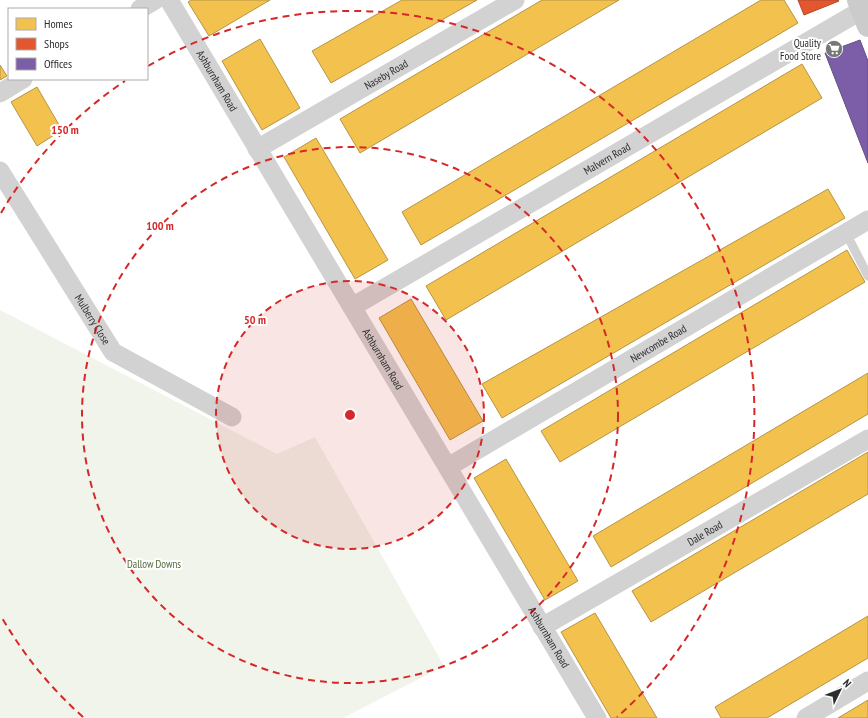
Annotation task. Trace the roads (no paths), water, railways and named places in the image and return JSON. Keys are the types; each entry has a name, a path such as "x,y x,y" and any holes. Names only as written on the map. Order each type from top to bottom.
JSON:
{"street":[{"path":"142,8 155,0"},
{"name":"Ashburnham Road","path":"169,0 597,718"},
{"name":"Naseby Road","path":"257,149 515,0"},
{"name":"Malvern Road","path":"352,307 862,12"},
{"path":"0,92 21,80"},
{"name":"Mulberry Close","path":"0,171 113,352 232,417"},
{"name":"Newcombe Road","path":"448,467 868,220"},
{"name":"Dale Road","path":"542,627 868,439"},
{"path":"806,718 868,681"}],"lane":[{"path":"846,233 868,276"}],"place":[{"name":"Quality Food Store","path":"834,49"}],"park label":[{"name":"Dallow Downs","path":"154,564"}]}
